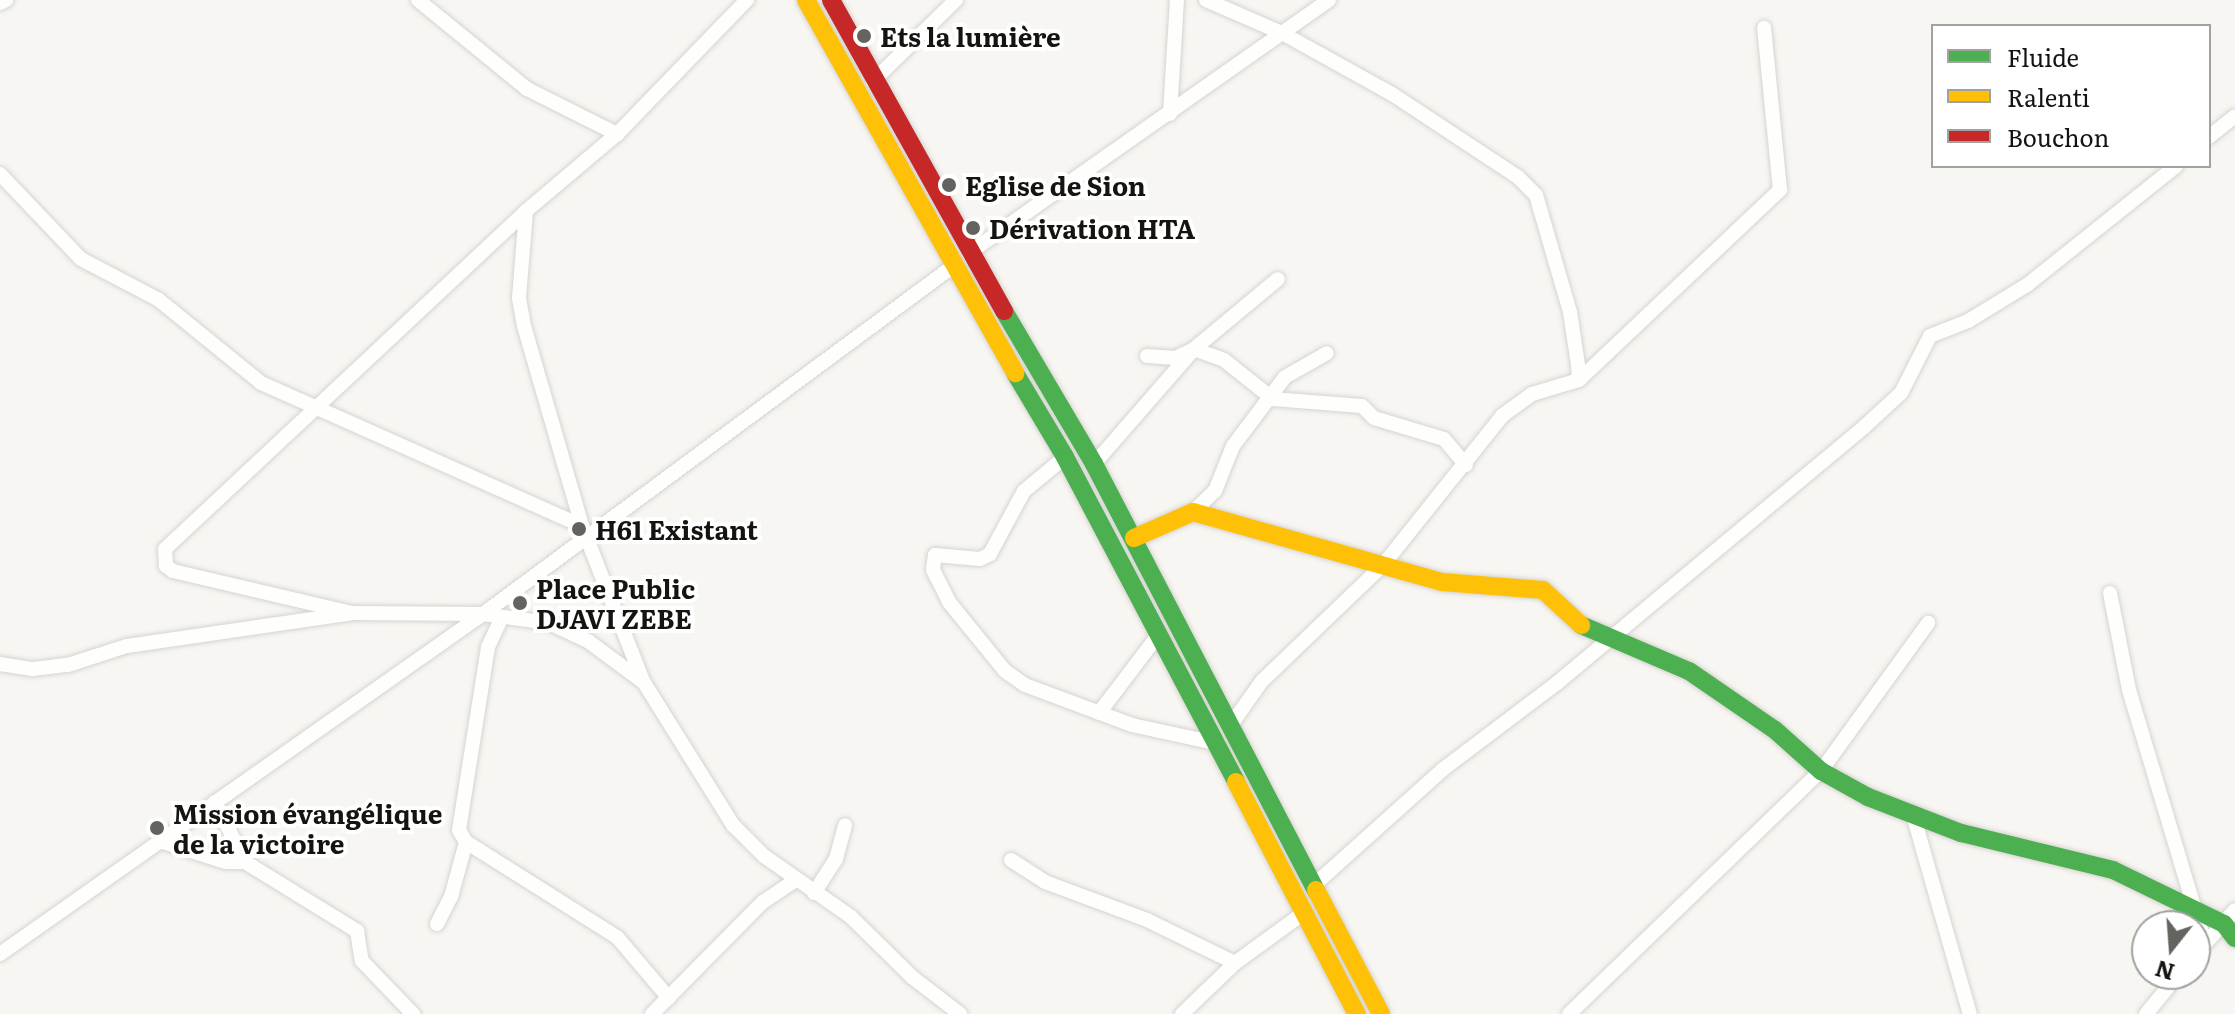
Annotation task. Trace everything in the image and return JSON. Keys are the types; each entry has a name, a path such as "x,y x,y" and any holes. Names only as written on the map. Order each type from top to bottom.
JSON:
{"main road":[{"path":"806,0 952,267 1065,457 1219,744 1357,1014"},
{"path":"831,0 969,253 1094,464 1233,722 1381,1014"},
{"path":"1134,538 1193,512 1469,588 1543,590 1582,626 1689,671 1775,730 1821,771 1914,818 2097,865 2231,924"}],"street":[{"path":"0,3 6,0"},
{"path":"418,0 527,89 617,134"},
{"path":"352,613 173,571 163,557 165,549 526,211 617,134 747,0"},
{"path":"873,81 956,0"},
{"path":"1170,114 1177,0"},
{"path":"1206,0 1282,33 1392,94 1518,177 1536,195 1570,312 1579,380"},
{"path":"969,253 1329,0"},
{"path":"1233,722 1262,681 1384,564 1515,404 1579,380 1780,190 1764,28"},
{"path":"2211,135 2235,116"},
{"path":"1314,885 1442,770 1557,683 1607,637 1892,402 1930,336 1968,321 2027,285 2173,168"},
{"path":"0,174 81,259 159,300 261,383 321,405 364,431 586,531"},
{"path":"526,211 519,298 586,531 643,681 733,825 796,880 862,926 912,977 960,1014"},
{"path":"0,954 483,614 586,531 952,267"},
{"path":"1094,464 1194,349 1278,279"},
{"path":"1147,356 1175,358 1194,349 1224,360 1273,399 1362,406 1374,418 1444,439 1466,465"},
{"path":"1193,512 1211,497 1233,446 1273,399 1285,377 1327,353"},
{"path":"1065,457 1024,491 990,554 980,559 944,552 935,555 933,570 949,602 1005,671 1046,694 1099,713 1219,744"},
{"path":"2110,593 2129,690 2194,908"},
{"path":"0,664 33,669 68,665 127,646 352,613 483,614 549,623 588,641 643,681"},
{"path":"502,617 488,647 459,830 466,842 617,937 669,998"},
{"path":"1569,1014 1821,771 1928,623"},
{"path":"1099,713 1159,634"},
{"path":"215,802 245,862"},
{"path":"1914,818 1970,1014"},
{"path":"814,893 836,859 845,825"},
{"path":"160,841 226,862 245,862 357,931 362,961 413,1014"},
{"path":"437,924 451,897 466,842"},
{"path":"1011,860 1045,882 1147,920 1235,963"},
{"path":"652,1014 763,902 796,880"},
{"path":"1182,1014 1235,963 1305,912"},
{"path":"2211,941 2231,924"},
{"path":"2146,1014 2166,990"}],"traffic: fast":[{"path":"1004,311 1094,464 1316,890"},
{"path":"1015,373 1065,457 1236,782"},
{"path":"1581,625 1689,671 1775,730 1821,771 1868,797 1961,833 2113,870 2224,924 2235,938"}],"traffic: slow":[{"path":"806,0 1015,373"},
{"path":"1134,538 1193,512 1442,582 1543,590 1581,625"},
{"path":"1236,782 1357,1014"},
{"path":"1316,890 1381,1014"}],"traffic: jam":[{"path":"831,0 1004,311"}],"place":[{"name":"Ets la lumière","path":"864,36"},
{"name":"Eglise de Sion","path":"949,185"},
{"name":"Dérivation HTA","path":"973,228"},
{"name":"H61 Existant","path":"579,529"},
{"name":"Place Public DJAVI ZEBE","path":"520,603"},
{"name":"Mission évangélique de la victoire","path":"157,828"}]}
